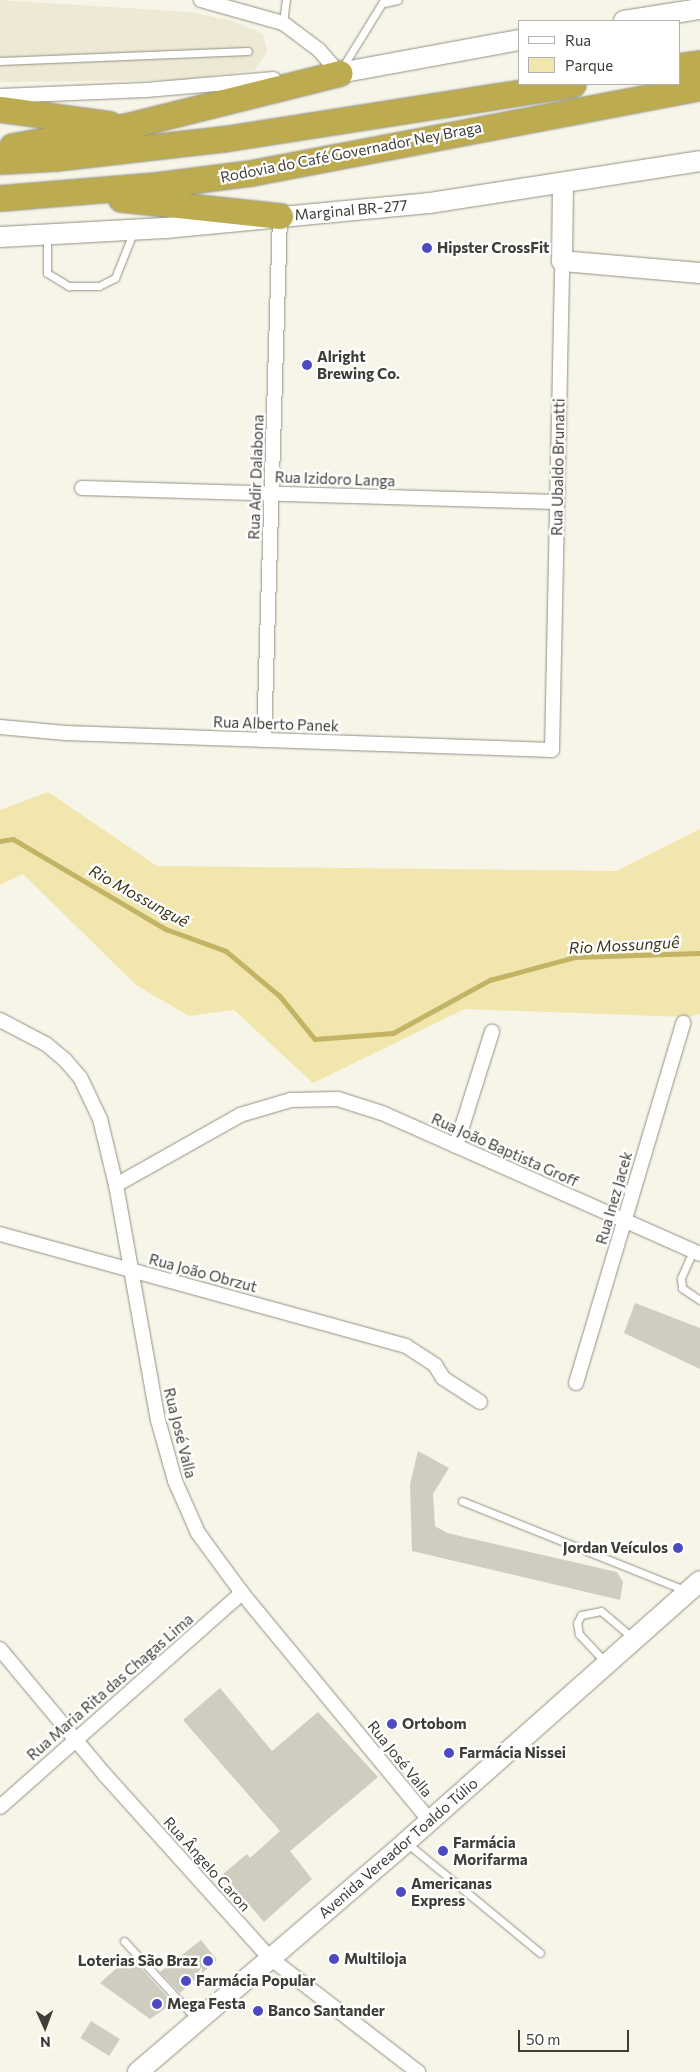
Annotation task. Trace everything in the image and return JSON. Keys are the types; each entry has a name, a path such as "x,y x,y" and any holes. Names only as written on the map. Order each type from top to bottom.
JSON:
{"highway":[{"path":"680,66 700,63"},
{"path":"0,148 127,126 339,73"},
{"name":"Rodovia do Café Governador Ney Braga","path":"0,161 65,158 224,139 566,85"},
{"name":"Rodovia do Café Governador Ney Braga","path":"0,198 72,193 251,173 700,87"},
{"path":"0,109 127,126"},
{"path":"72,193 280,216"}],"main road":[{"path":"630,20 700,8"},
{"path":"339,73 518,40"},
{"name":"Marginal BR-277","path":"0,237 134,230 438,202 563,184 700,161"},
{"name":"Rua Ubaldo Brunatti","path":"562,262 563,184"},
{"path":"562,262 700,273"},
{"name":"Avenida Vereador Toaldo Túlio","path":"138,2072 406,1842 695,1586"}],"street":[{"path":"201,0 282,23 318,50 339,73"},
{"path":"0,96 155,90 339,73"},
{"name":"Rua Adir Dalabona","path":"264,740 280,216"},
{"name":"Rua Ubaldo Brunatti","path":"552,750 562,262"},
{"name":"Rua Izidoro Langa","path":"82,488 557,502"},
{"name":"Rua Alberto Panek","path":"0,727 66,733 552,750"},
{"name":"Rua José Valla","path":"0,1020 46,1044 80,1077 100,1119 116,1185 152,1388 175,1481 198,1533 242,1593 430,1821"},
{"name":"Rua Inez Jacek","path":"576,1382 683,1023"},
{"path":"456,1146 492,1032"},
{"name":"Rua João Baptista Groff","path":"116,1185 217,1126 266,1106 291,1100 338,1099 360,1105 456,1146 696,1252"},
{"name":"Rua João Obrzut","path":"0,1234 396,1343 427,1359 439,1369 443,1378 480,1402"},
{"name":"Rua Maria Rita das Chagas Lima","path":"0,1807 242,1593"},
{"name":"Rua Ângelo Caron","path":"0,1649 76,1739 270,1958 418,2072"}],"lane":[{"path":"282,23 286,0"},
{"path":"339,73 384,2 398,0"},
{"path":"0,61 248,51"},
{"path":"47,236 47,272 69,286 98,286 115,278 134,230"},
{"path":"696,1252 681,1278 682,1288 690,1296 700,1300"},
{"path":"462,1501 695,1586"},
{"path":"607,1665 579,1634 577,1623 581,1615 601,1611 636,1640"},
{"path":"406,1842 540,1952"},
{"path":"124,1941 198,2021"}],"shaded area":[{"path":"0,0 190,12 233,21 263,34 267,52 255,70 182,80 0,82"}],"green space":[{"path":"48,792 157,866 616,871 700,829 700,1014 685,1017 465,1009 313,1083 234,1010 189,1016 136,985 23,874 0,885 0,810"}],"building":[{"path":"635,1303 700,1328 700,1369 624,1333"},
{"path":"418,1451 449,1468 433,1494 435,1526 447,1533 617,1572 623,1582 620,1600 412,1551 410,1484"},
{"path":"220,1688 272,1751 318,1712 378,1777 290,1851 312,1879 264,1922 223,1874 247,1854 250,1858 280,1831 183,1720"},
{"path":"201,1940 217,1960 180,1993 160,1972"},
{"path":"130,1956 173,2003 150,2019 100,1983"},
{"path":"91,2021 120,2039 109,2056 80,2038"}],"waterway":[{"name":"Rio Mossunguê","path":"0,841 13,839 166,929 226,951 280,996 315,1039 393,1033 490,980 575,957 700,953"}],"place":[{"name":"Hipster CrossFit","path":"427,248"},
{"name":"Alright Brewing Co.","path":"307,365"},
{"name":"Jordan Veículos","path":"678,1548"},
{"name":"Ortobom","path":"392,1724"},
{"name":"Farmácia Nissei","path":"449,1753"},
{"name":"Farmácia Morifarma","path":"443,1851"},
{"name":"Americanas Express","path":"401,1892"},
{"name":"Multiloja","path":"334,1959"},
{"name":"Loterias São Braz","path":"208,1961"},
{"name":"Farmácia Popular","path":"186,1981"},
{"name":"Mega Festa","path":"157,2004"},
{"name":"Banco Santander","path":"258,2011"}]}
